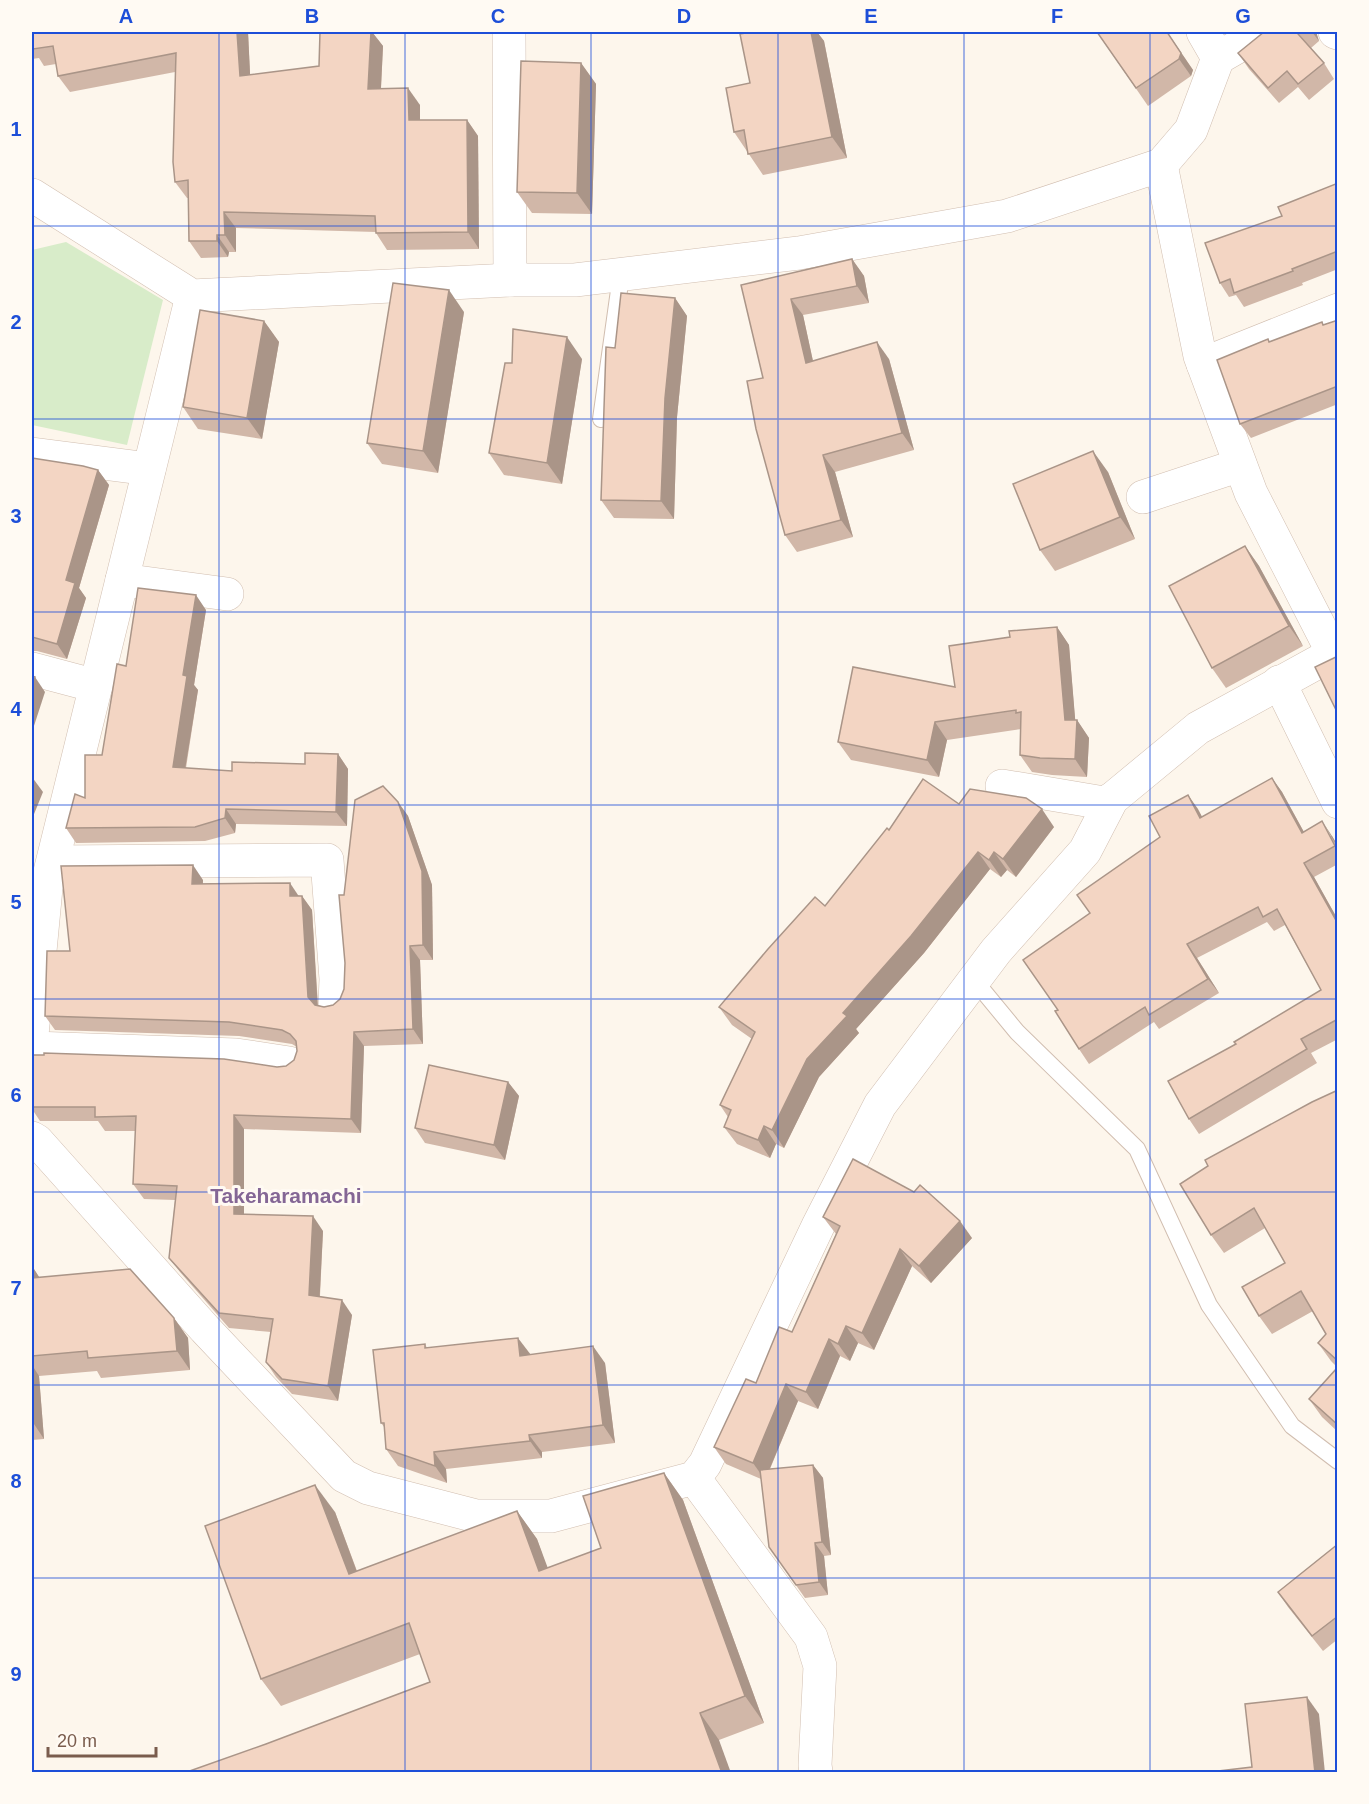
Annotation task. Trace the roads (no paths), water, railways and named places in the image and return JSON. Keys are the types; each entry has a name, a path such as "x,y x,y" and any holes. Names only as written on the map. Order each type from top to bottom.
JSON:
{"street":[{"path":"509,32 510,280"},
{"path":"32,195 192,296 510,280 575,280 799,253 1007,216 1161,165 1191,130 1210,45 1263,32"},
{"path":"1002,786 1104,803 1112,799 1198,728 1335,652 1251,493 1203,364 1161,165"},
{"path":"32,1035 46,888 192,296"},
{"path":"1203,364 1338,310"},
{"path":"32,454 149,469"},
{"path":"1143,497 1240,465"},
{"path":"122,580 227,594"},
{"path":"32,669 96,686"},
{"path":"1279,682 1338,802"},
{"path":"32,1137 205,1329 344,1476 368,1488 476,1516 550,1516 694,1478 705,1464 818,1226 880,1105 996,951 1085,851 1112,799"},
{"path":"54,862 327,860 343,986"},
{"path":"32,1048 236,1055 289,1063"},
{"path":"694,1478 811,1637 820,1666 816,1773"}],"lane":[{"path":"601,420 621,276"},
{"path":"975,981 1017,1032 1137,1149 1209,1305 1292,1426 1338,1461"}],"district":[{"name":"Takeharamachi","path":"286,1196"}]}
